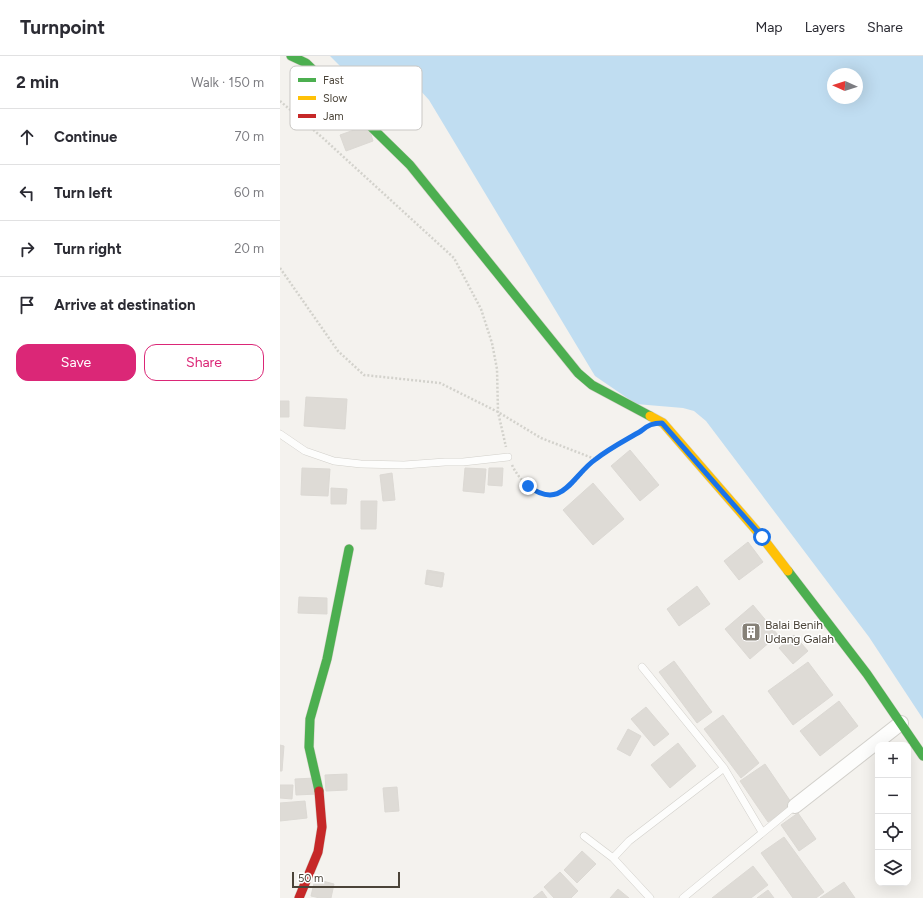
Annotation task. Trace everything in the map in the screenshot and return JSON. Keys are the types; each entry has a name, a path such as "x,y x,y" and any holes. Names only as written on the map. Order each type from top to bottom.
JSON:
{"street":[{"path":"291,56 309,66"},
{"path":"374,130 410,165 578,373 592,385 662,423 762,537 867,674 923,756"},
{"path":"300,898 318,852 322,827 319,789 309,747 310,719 327,659 350,549"},
{"path":"796,806 901,723"}],"lane":[{"path":"280,434 305,451 334,461 361,464 404,465 508,457"},
{"path":"642,667 724,768 762,832"},
{"path":"613,858 629,841 724,768"},
{"path":"683,898 762,832 796,806"},
{"path":"584,836 613,858 650,898"}],"path":[{"path":"280,101 290,110"},
{"path":"314,130 454,258 481,309 492,343 497,368 498,412 508,457 515,471 528,486 536,492 557,494 565,490 594,459 641,431 646,426 654,423 662,423"},
{"path":"280,268 338,351 364,375 440,384 498,412 541,438 594,459"}],"water":[{"path":"330,56 923,56 923,719 869,637 706,421 694,411 683,408 636,404 595,376 429,100 422,92 422,66 340,66"}],"building":[{"path":"354,130 370,130 373,141 346,151 340,135"},
{"path":"306,397 347,399 345,429 304,426"},
{"path":"280,401 289,401 289,417 280,417"},
{"path":"630,450 659,485 640,501 611,466"},
{"path":"302,468 330,469 328,496 301,495"},
{"path":"465,468 486,469 484,493 463,491"},
{"path":"489,468 503,468 502,486 488,485"},
{"path":"392,473 395,500 383,501 380,475"},
{"path":"593,483 624,519 593,545 563,510"},
{"path":"331,488 347,489 346,504 331,504"},
{"path":"361,501 377,501 376,529 361,529"},
{"path":"748,542 763,562 739,580 724,561"},
{"path":"427,570 444,573 441,587 425,584"},
{"path":"428,572 444,574 442,587 426,584"},
{"path":"697,586 710,604 679,626 667,609"},
{"path":"299,597 327,598 327,614 298,613"},
{"name":"Balai Benih Udang Galah","path":"753,605 778,635 750,659 725,629"},
{"path":"794,635 808,651 793,664 779,648"},
{"path":"674,661 712,712 697,723 659,672"},
{"path":"808,662 833,695 793,725 768,691"},
{"path":"839,701 858,726 820,756 800,731"},
{"path":"646,707 669,734 654,746 631,719"},
{"path":"723,715 759,763 741,778 704,729"},
{"path":"628,729 641,736 630,756 617,749"},
{"path":"678,743 696,766 670,788 651,765"},
{"path":"280,745 284,746 282,771 280,771"},
{"path":"765,764 793,805 768,822 740,781"},
{"path":"347,774 347,790 326,791 325,775"},
{"path":"315,778 317,794 296,795 295,779"},
{"path":"280,785 293,785 292,799 280,798"},
{"path":"397,787 399,811 385,812 383,788"},
{"path":"305,801 307,818 280,821 280,803"},
{"path":"798,813 816,839 799,851 781,825"},
{"path":"784,837 824,892 816,898 793,898 761,853"},
{"path":"582,851 596,864 577,883 564,870"},
{"path":"753,866 768,885 751,898 712,898"},
{"path":"560,872 578,891 571,898 554,898 544,887"},
{"path":"315,879 334,884 331,898 311,896"},
{"path":"844,882 855,898 820,898"},
{"path":"618,889 629,898 610,898"},
{"path":"768,890 774,898 757,898"},
{"path":"542,891 547,898 533,898"}],"traffic: fast":[{"path":"291,56 309,66"},
{"path":"374,130 410,165 578,373 592,385 650,416"},
{"path":"319,791 309,747 310,719 327,659 349,549"},
{"path":"788,571 867,674 923,756"}],"traffic: slow":[{"path":"650,416 663,423 762,537 788,571"}],"traffic: jam":[{"path":"299,898 318,852 322,827 319,791"}],"place":[{"name":"Balai Benih Udang Galah","path":"751,632"}],"route":[{"path":"528,486 536,492 557,494 565,490 594,459 641,431 646,426 654,423 662,423 762,537"}]}
